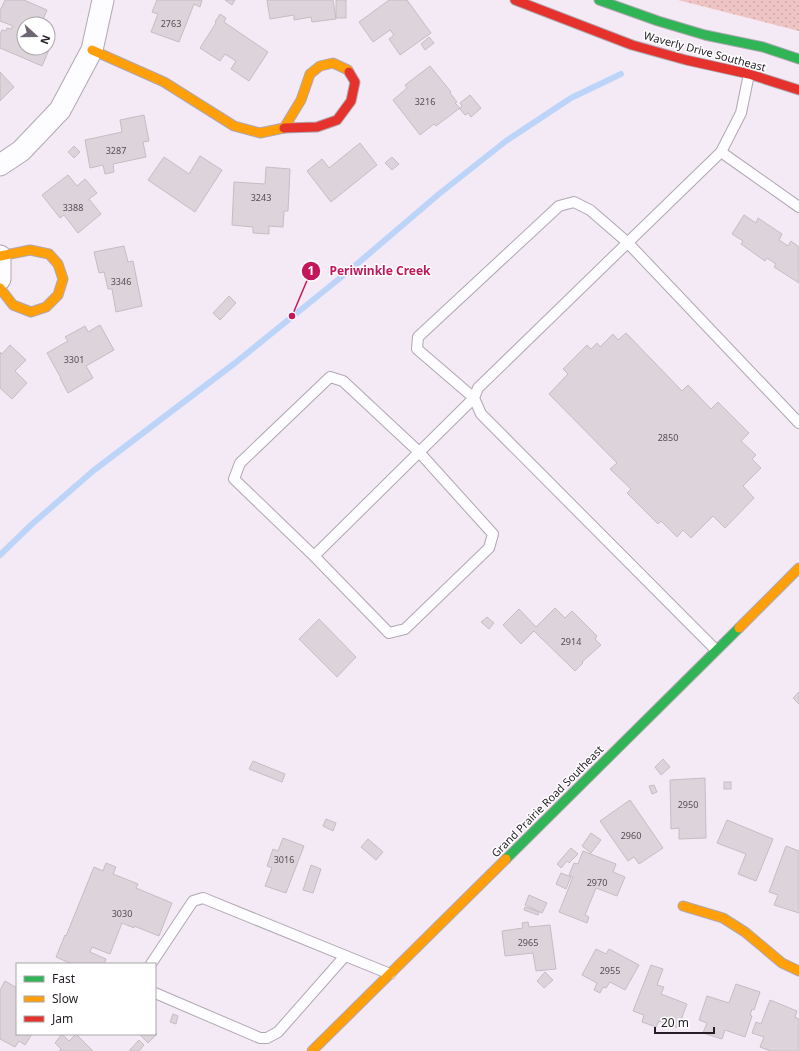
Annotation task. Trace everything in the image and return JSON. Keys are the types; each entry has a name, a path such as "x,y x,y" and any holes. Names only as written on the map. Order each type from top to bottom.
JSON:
{"main road":[{"name":"Waverly Drive Southeast","path":"515,0 632,45 686,60 749,74 799,90"},
{"name":"Waverly Drive Southeast","path":"599,0 658,21 705,35 763,47 799,59"},
{"path":"92,50 164,82 234,126 260,133 284,128 317,127 337,120 351,101 354,82 348,70 333,63 320,66 310,74 301,100 284,128"},
{"path":"0,256 30,250 49,254 58,264 63,279 58,295 46,307 30,312 13,305 0,288"},
{"name":"Grand Prairie Road Southeast","path":"312,1051 799,568"},
{"path":"683,906 723,918 745,932 782,963 799,971"}],"street":[{"path":"0,165 21,151 60,110 92,50 104,0"},
{"path":"0,256 0,279"}],"lane":[{"path":"314,556 474,398 478,388 720,152 741,113 749,74"},
{"path":"720,152 799,207"},
{"path":"716,650 481,414 474,398 417,349 418,336 559,206 574,202 590,210 627,242 799,423"},
{"path":"330,377 343,381 419,452 493,534 489,548 405,629 389,633 314,556 234,479 240,463 330,377"},
{"path":"152,963 193,900 203,898 390,974"},
{"path":"156,993 260,1038 267,1038 278,1032 345,956"}],"shaded area":[{"path":"678,0 799,0 799,31"}],"building":[{"path":"5,0 24,0 47,10 44,16 16,16 16,55 0,48 0,34 2,30 6,31 7,28 11,29 13,26 0,21 0,11"},
{"path":"157,0 202,0 200,7 194,4 179,42 151,32 158,14 152,12"},
{"path":"225,0 235,0 232,5"},
{"path":"267,0 333,0 336,19 312,22 311,17 294,20 294,15 270,19"},
{"path":"336,0 346,0 346,18 336,18"},
{"path":"389,0 407,0 431,33 400,55 389,39 394,35 390,30 373,42 359,22"},
{"path":"220,14 226,18 224,22 268,52 249,81 231,69 236,61 225,54 220,61 200,48"},
{"path":"429,37 434,43 425,50 421,44"},
{"path":"19,56 46,56 42,66"},
{"path":"430,66 451,92 450,93 457,102 455,103 460,108 436,126 434,124 420,135 393,100 407,88 405,85"},
{"path":"0,72 14,87 0,101"},
{"path":"470,95 481,108 471,117 468,113 465,115 460,109 462,106 460,103"},
{"path":"144,115 149,141 143,142 146,157 113,164 114,172 105,174 103,165 90,168 85,140 122,132 120,120"},
{"path":"360,143 377,165 331,202 307,171 322,159 329,168"},
{"path":"74,146 80,152 74,158 68,152"},
{"path":"200,156 222,170 195,212 148,180 164,157 189,174"},
{"path":"392,157 399,164 392,170 385,163"},
{"path":"266,167 290,169 288,211 284,211 283,227 269,226 269,234 253,233 253,227 232,225 234,182 265,184"},
{"path":"68,175 77,186 85,179 97,193 89,199 101,214 78,233 64,215 60,218 42,195"},
{"path":"744,215 756,223 758,218 782,234 779,240 788,246 791,241 799,247 799,283 774,267 776,264 767,258 765,261 741,244 743,241 732,234"},
{"path":"124,246 128,262 133,261 142,306 116,312 112,289 108,289 104,272 99,273 94,252"},
{"path":"229,296 236,303 220,320 213,313"},
{"path":"100,325 114,350 86,366 93,378 68,393 47,353 68,341 65,337 85,326 88,332"},
{"path":"626,333 682,391 688,385 711,409 718,402 749,433 741,441 756,455 752,459 761,468 743,486 754,498 725,528 713,516 691,538 683,530 677,537 661,521 658,524 627,493 631,489 610,469 617,463 549,394 568,374 563,369 587,345 591,349 597,343 600,347 613,334 618,340"},
{"path":"10,345 26,360 15,371 27,383 12,399 0,388 0,352 2,354"},
{"path":"555,608 565,618 572,611 597,636 595,639 601,645 582,662 583,663 575,671 534,631 521,644 503,625 519,609 536,627"},
{"path":"487,617 494,623 489,629 481,622"},
{"path":"319,619 356,657 337,677 299,639"},
{"path":"799,692 799,704 793,698"},
{"path":"663,759 670,767 661,775 655,767"},
{"path":"253,761 285,774 282,782 249,769"},
{"path":"705,778 706,838 679,839 679,828 671,829 670,780"},
{"path":"724,782 731,782 731,789 724,789"},
{"path":"654,785 657,792 652,794 649,786"},
{"path":"630,800 663,848 639,864 634,857 628,861 600,821"},
{"path":"326,819 336,823 333,831 323,826"},
{"path":"727,820 773,839 756,881 738,874 746,854 717,843"},
{"path":"591,833 601,840 591,853 582,846"},
{"path":"283,838 304,846 286,893 265,886 272,868 267,866 273,849 278,851"},
{"path":"368,839 383,852 376,860 361,847"},
{"path":"786,846 799,851 799,913 774,905 778,895 769,892"},
{"path":"571,848 578,854 569,863 567,861 561,868 557,864"},
{"path":"583,851 616,864 613,872 625,877 617,896 596,888 585,915 589,917 587,923 559,912 573,877 569,875 574,863 578,864"},
{"path":"106,863 116,867 113,874 138,884 136,888 172,903 159,936 122,923 110,954 92,947 90,952 106,959 104,963 70,963 56,957 94,867 103,871"},
{"path":"311,865 321,869 313,893 303,890"},
{"path":"561,873 571,877 566,889 556,884"},
{"path":"529,895 547,903 542,913 525,905"},
{"path":"525,907 539,912 538,915 524,910"},
{"path":"528,922 529,927 550,925 556,969 536,971 533,953 505,956 502,931 523,928 522,923"},
{"path":"596,949 606,954 609,949 639,965 625,990 610,982 606,988 603,987 600,993 594,990 597,983 582,975"},
{"path":"651,965 663,969 657,985 664,987 661,994 687,1004 678,1028 659,1021 656,1027 642,1022 644,1015 633,1011"},
{"path":"545,972 553,980 544,988 537,981"},
{"path":"5,981 16,987 16,1035 31,1035 25,1045 19,1041 15,1047 0,1039 0,990"},
{"path":"736,984 760,992 754,1010 752,1009 750,1015 752,1016 745,1037 725,1030 722,1039 703,1033 707,1023 699,1020 707,996 729,1003"},
{"path":"770,1000 797,1011 795,1017 799,1019 799,1051 771,1051 760,1047 764,1037 752,1033 756,1022 761,1024"},
{"path":"173,1014 178,1016 176,1024 170,1022"},
{"path":"61,1035 69,1041 77,1035 93,1051 59,1051 61,1049 55,1043"},
{"path":"140,1035 156,1035 148,1043"},
{"path":"139,1040 144,1045 139,1051 129,1051"}],"waterway":[{"path":"0,555 31,525 93,471 235,363 350,270 439,194 506,141 571,98 621,74"}],"traffic: fast":[{"path":"599,0 658,21 705,35 763,47 799,59"},
{"path":"506,859 739,628"}],"traffic: slow":[{"path":"92,50 164,82 234,126 260,133 284,128 301,100 310,74 320,66 333,63 348,70 349,72"},
{"path":"0,256 30,250 49,254 58,264 63,279 58,295 46,307 31,312 13,305 0,288"},
{"path":"739,628 799,568"},
{"path":"312,1051 506,859"},
{"path":"683,906 723,918 745,932 782,963 799,971"}],"traffic: jam":[{"path":"515,0 632,45 686,60 749,74 799,90"},
{"path":"284,128 317,127 337,120 351,101 355,82 349,72"}],"place":[{"name":"Periwinkle Creek","path":"292,316"}]}
